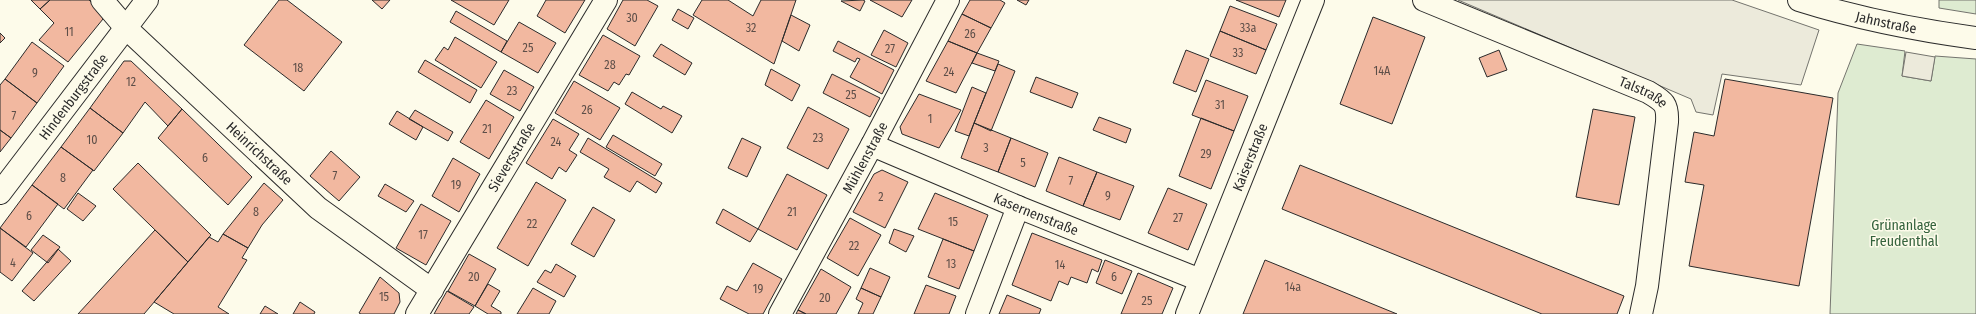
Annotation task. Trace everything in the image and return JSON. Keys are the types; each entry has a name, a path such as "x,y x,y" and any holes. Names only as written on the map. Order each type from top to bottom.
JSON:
{"street":[{"name":"Heinrichstraße","path":"102,0 126,28 318,208 432,290"},
{"name":"Hindenburgstraße","path":"0,193 147,0"},
{"name":"Sieversstraße","path":"417,314 606,0"},
{"name":"Mühlenstraße","path":"780,314 872,145 948,0"},
{"name":"Kaiserstraße","path":"1187,314 1313,0"},
{"name":"Talstraße","path":"1424,0 1648,92 1662,101 1668,110 1667,122 1647,286 1641,314"},
{"name":"Jahnstraße","path":"1799,0 1835,12 1916,29 1976,38"},
{"name":"Kasernenstraße","path":"872,145 1018,207 1200,280"},
{"path":"977,314 1018,207"}],"green space":[{"path":"1939,0 1976,0 1976,14 1939,8"},
{"name":"Grünanlage Freudenthal","path":"1857,44 1905,51 1902,76 1931,81 1935,56 1976,59 1976,314 1830,314 1838,93"}],"shaded area":[{"path":"1458,0 1732,0 1819,30 1801,85 1722,74 1713,115 1696,112 1691,99"},
{"path":"1906,52 1935,57 1931,81 1902,76"}],"building":[{"path":"31,0 50,0 40,9"},
{"path":"50,0 89,0 100,10 103,19 68,62 39,40 54,23 40,9"},
{"path":"279,0 287,0 342,42 304,91 244,45"},
{"path":"372,0 390,0 382,9"},
{"path":"451,0 509,0 494,25"},
{"path":"546,0 585,0 565,33 537,16"},
{"path":"623,0 647,0 658,6 635,46 607,29"},
{"path":"702,0 728,0 753,16 761,0 796,0 774,64 693,15"},
{"path":"870,0 912,0 902,17"},
{"path":"970,0 1000,0 1005,3 991,28 962,14"},
{"path":"1017,0 1029,0 1026,5"},
{"path":"1236,0 1286,0 1279,17"},
{"path":"841,1 865,1 860,11"},
{"path":"1230,6 1277,24 1266,50 1220,31"},
{"path":"678,9 694,18 688,29 672,20"},
{"path":"456,11 507,41 501,52 450,22"},
{"path":"962,14 991,28 977,53 948,41"},
{"path":"791,15 810,25 799,51 782,41"},
{"path":"1373,17 1425,37 1392,124 1340,104"},
{"path":"519,22 556,43 538,73 501,52"},
{"path":"884,30 908,43 896,67 871,55"},
{"path":"1220,31 1266,50 1256,74 1210,56"},
{"path":"0,33 5,38 0,43"},
{"path":"603,35 640,56 629,75 626,74 619,85 614,82 608,91 579,75"},
{"path":"455,37 497,62 481,88 435,60 444,47 448,50"},
{"path":"838,41 894,70 882,94 850,77 860,59 857,58 855,62 833,51"},
{"path":"948,41 977,53 956,93 926,81"},
{"path":"32,42 64,66 37,103 5,79"},
{"path":"661,44 692,63 685,75 653,56"},
{"path":"1186,50 1209,59 1196,92 1173,83"},
{"path":"1499,50 1507,70 1487,77 1479,58"},
{"path":"977,53 999,61 995,71 972,63"},
{"path":"425,60 477,90 470,103 418,72"},
{"path":"124,61 131,61 182,109 168,126 145,102 123,133 90,108"},
{"path":"998,64 1015,71 991,131 974,123"},
{"path":"771,69 800,85 792,101 765,85"},
{"path":"504,70 534,87 520,111 490,94"},
{"path":"832,74 880,98 870,117 823,93"},
{"path":"1036,77 1078,93 1072,108 1030,92"},
{"path":"5,79 37,103 11,138 0,130 0,85"},
{"path":"1725,79 1833,98 1799,286 1689,266 1704,185 1685,182 1694,132 1714,136"},
{"path":"1206,80 1248,96 1234,131 1192,115"},
{"path":"574,81 620,108 600,140 555,113"},
{"path":"972,87 986,93 969,136 955,131"},
{"path":"632,92 661,109 663,106 682,116 672,133 625,104"},
{"path":"919,94 961,110 939,148 902,134 900,127"},
{"path":"486,100 514,117 489,159 460,142"},
{"path":"808,107 849,129 828,169 787,148"},
{"path":"90,108 123,133 94,171 61,147"},
{"path":"182,109 252,177 228,205 158,138"},
{"path":"1593,109 1635,117 1619,205 1576,197"},
{"path":"415,110 453,132 448,141 409,119"},
{"path":"397,111 423,127 416,140 389,124"},
{"path":"1099,117 1131,129 1126,143 1093,130"},
{"path":"1201,118 1234,131 1211,189 1179,176"},
{"path":"553,119 579,134 569,150 577,155 566,172 559,167 552,179 526,163"},
{"path":"974,123 1011,138 998,172 961,158"},
{"path":"0,130 11,138 0,152"},
{"path":"613,135 662,164 655,176 606,147"},
{"path":"588,138 662,183 656,193 637,181 630,192 604,177 609,169 580,152"},
{"path":"742,138 761,147 747,177 728,168"},
{"path":"1011,138 1048,153 1035,187 998,172"},
{"path":"61,147 93,170 64,209 32,185"},
{"path":"331,151 360,177 339,201 310,176"},
{"path":"1059,157 1097,172 1083,206 1046,191"},
{"path":"453,158 480,174 459,212 432,196"},
{"path":"138,163 211,235 188,262 113,189"},
{"path":"1300,165 1624,296 1617,314 1542,314 1282,209"},
{"path":"882,170 908,182 885,228 853,212 874,174"},
{"path":"1097,172 1134,186 1120,220 1083,206"},
{"path":"787,174 827,195 797,250 758,229"},
{"path":"536,182 566,200 528,266 497,248"},
{"path":"264,183 283,200 262,225 248,248 223,234"},
{"path":"385,184 414,201 406,212 378,196"},
{"path":"32,185 58,204 26,247 0,228"},
{"path":"1168,188 1207,204 1188,250 1148,233"},
{"path":"78,193 96,206 83,221 67,209"},
{"path":"935,193 988,215 974,251 918,229"},
{"path":"421,204 451,221 426,265 396,248"},
{"path":"593,207 615,220 594,257 571,244"},
{"path":"723,209 758,229 750,242 716,223"},
{"path":"850,218 881,235 858,276 827,258"},
{"path":"0,228 33,253 12,281 0,272"},
{"path":"894,229 914,236 906,252 889,243"},
{"path":"155,230 188,262 144,314 78,314"},
{"path":"1032,233 1102,260 1098,272 1092,269 1087,283 1071,277 1068,285 1059,281 1051,301 1012,285"},
{"path":"223,234 248,248 242,258 247,260 218,307 229,314 174,314 154,302 209,237 218,242"},
{"path":"43,235 60,247 48,263 31,250"},
{"path":"943,239 974,251 959,289 928,277"},
{"path":"58,249 71,261 34,301 22,291"},
{"path":"469,254 496,269 475,306 448,291"},
{"path":"1105,260 1132,271 1122,294 1096,283"},
{"path":"1265,260 1397,314 1243,314"},
{"path":"753,263 782,279 763,314 749,314 720,299 727,286 737,291"},
{"path":"556,264 576,276 564,297 537,282 545,270 551,273"},
{"path":"870,268 890,277 881,297 861,288"},
{"path":"821,269 851,287 836,314 806,314 798,310"},
{"path":"1138,273 1173,288 1162,314 1121,314"},
{"path":"380,277 399,293 400,302 394,314 359,313"},
{"path":"488,284 500,291 491,306 501,312 501,314 488,314 475,306"},
{"path":"926,285 956,296 949,314 914,314"},
{"path":"533,288 556,301 549,314 517,314"},
{"path":"861,288 881,297 873,314 858,314 863,303 856,299"},
{"path":"447,291 474,307 469,314 434,314"},
{"path":"1007,295 1041,309 1039,314 999,314"},
{"path":"300,302 315,312 314,314 293,314"},
{"path":"265,306 278,314 260,314"},
{"path":"798,310 806,314 796,314"}]}
